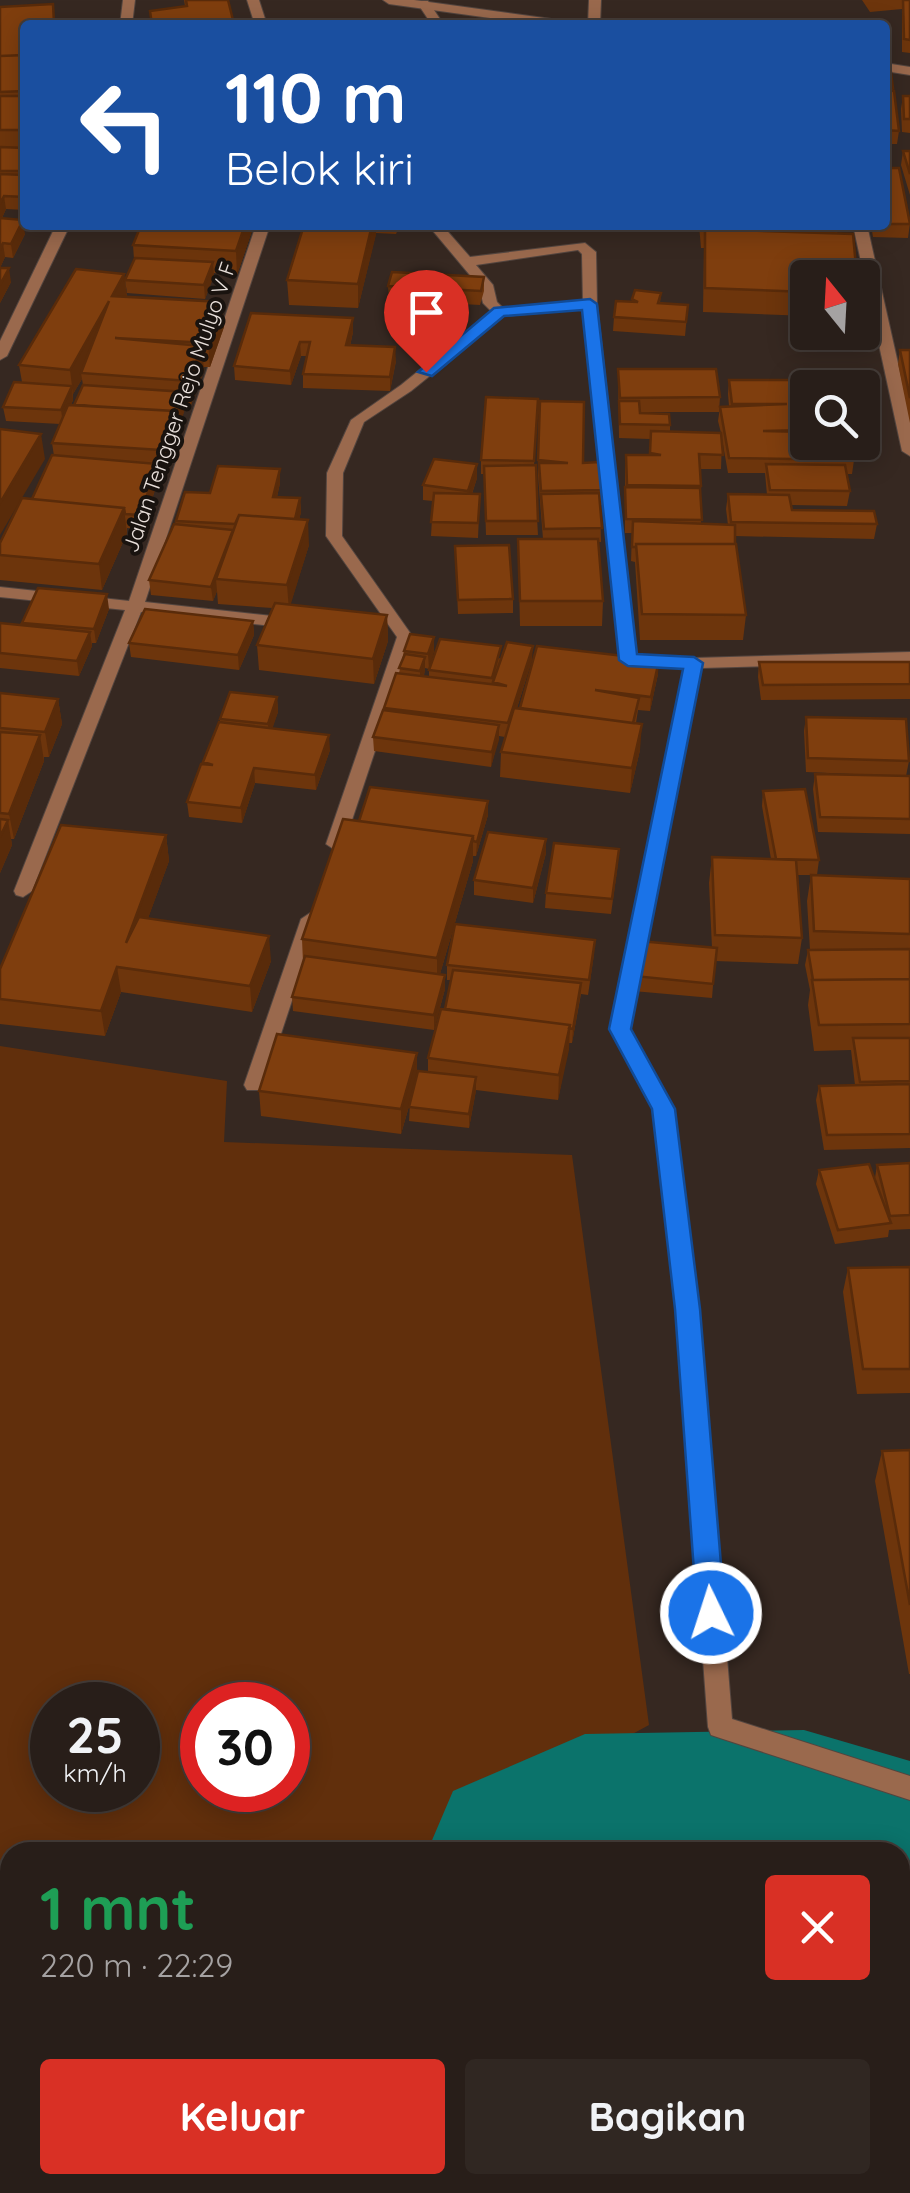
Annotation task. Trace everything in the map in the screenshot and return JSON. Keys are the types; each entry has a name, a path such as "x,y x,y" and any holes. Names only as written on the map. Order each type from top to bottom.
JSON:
{"street":[{"path":"389,0 536,20"},
{"path":"0,356 61,230"},
{"name":"Jalan Tengger Rejo Mulyo V F","path":"24,891 136,604 261,230"},
{"path":"438,230 467,262 500,312"},
{"path":"861,230 910,452"},
{"path":"467,262 580,246 589,252 590,304 628,660"},
{"path":"329,861 404,637 334,536 335,473 358,420 406,388 500,312 590,304"},
{"path":"0,592 309,625"},
{"path":"610,658 694,663 910,657"},
{"path":"694,663 620,1029 664,1109 688,1309 720,1727 910,1788"},
{"path":"254,1085 316,898"}],"shaded area":[{"path":"0,1046 227,1081 224,1142 572,1155 649,1725 433,1842 0,1842"}],"building":[{"path":"186,0 228,0 233,20 151,20 150,11 187,6"},
{"path":"903,0 910,0 910,40 904,39"},
{"path":"53,4 54,20 20,20 20,55 0,56 0,7"},
{"path":"20,55 20,91 0,92 0,56"},
{"path":"890,91 894,91 899,131 890,130"},
{"path":"0,96 20,96 20,130 0,130"},
{"path":"903,96 910,96 910,119 904,119"},
{"path":"0,147 20,148 20,171 0,171"},
{"path":"903,151 910,151 910,174"},
{"path":"890,168 899,168 910,224 890,224"},
{"path":"0,174 20,175 20,197 4,196 0,204"},
{"path":"0,218 20,220 11,244 3,243 0,250"},
{"path":"139,230 243,230 236,251 133,245"},
{"path":"302,230 371,230 358,284 287,280"},
{"path":"705,230 853,234 855,260 790,260 790,291 705,288"},
{"path":"135,258 213,262 204,285 125,280"},
{"path":"0,268 9,268 0,285"},
{"path":"76,269 124,274 112,296 222,302 208,343 115,338 202,346 189,381 81,373 109,301 70,370 19,365"},
{"path":"392,272 484,277 481,291 388,286"},
{"path":"635,290 661,293 658,303 688,305 686,322 614,317 616,301 638,302 632,299"},
{"path":"251,313 353,318 346,345 395,347 390,377 303,374 310,342 300,342 290,371 234,366"},
{"path":"900,350 910,350 910,398"},
{"path":"618,369 716,369 720,397 620,398"},
{"path":"729,380 790,380 790,430 763,431 790,432 790,459 729,458 720,407 787,404 732,404"},
{"path":"14,382 72,386 61,410 3,407"},
{"path":"83,385 185,392 175,418 174,411 74,405"},
{"path":"486,397 538,399 534,461 481,460"},
{"path":"540,401 584,402 583,463 600,462 603,490 541,491 539,463 568,463 538,460"},
{"path":"619,401 639,401 640,413 669,414 670,425 620,424"},
{"path":"68,405 174,411 161,450 52,443"},
{"path":"0,429 41,434 0,503"},
{"path":"651,431 721,433 723,455 699,454 701,486 627,485 626,455 661,455 650,453"},
{"path":"52,455 158,464 140,515 125,514 124,508 32,499"},
{"path":"434,459 477,464 468,491 423,485"},
{"path":"766,464 845,465 850,491 770,490"},
{"path":"536,465 538,521 486,521 484,466"},
{"path":"218,466 280,469 273,497 300,498 295,519 239,515 235,524 176,521 185,492 210,493"},
{"path":"625,487 700,488 702,520 626,519"},
{"path":"434,493 480,494 478,523 431,522"},
{"path":"599,493 602,528 544,529 541,494"},
{"path":"728,494 789,495 792,510 874,511 877,524 731,522"},
{"path":"22,498 124,508 99,564 0,555 0,543"},
{"path":"239,515 308,520 287,585 216,579"},
{"path":"633,521 735,525 735,544 632,547"},
{"path":"174,524 233,530 211,587 149,580"},
{"path":"518,539 598,539 603,601 520,601"},
{"path":"636,544 736,544 746,615 642,614"},
{"path":"509,545 513,599 458,600 455,546"},
{"path":"38,588 107,594 94,629 22,623"},
{"path":"275,603 387,615 373,659 257,645"},
{"path":"145,609 253,621 238,655 129,643"},
{"path":"0,623 90,632 77,661 0,653"},
{"path":"410,634 434,637 428,654 404,651"},
{"path":"440,639 501,646 492,678 429,670"},
{"path":"507,642 533,646 508,723 384,708 396,673 507,686 493,682"},
{"path":"537,646 659,660 651,697 595,690 639,698 633,723 520,708"},
{"path":"405,654 425,657 420,671 399,668"},
{"path":"759,662 910,662 910,684 763,685"},
{"path":"230,692 277,697 268,724 220,719"},
{"path":"0,693 58,699 45,732 0,728"},
{"path":"514,708 642,724 632,768 501,752"},
{"path":"383,710 499,725 492,752 373,737"},
{"path":"806,717 906,719 909,761 808,758"},
{"path":"219,722 329,735 315,775 254,768 241,808 187,802 201,764 213,765 203,762"},
{"path":"0,732 40,735 9,814 0,813"},
{"path":"815,774 910,776 910,819 820,817"},
{"path":"370,787 488,801 477,842 473,836 359,821"},
{"path":"805,789 819,860 776,859 763,791"},
{"path":"0,819 8,820 0,837"},
{"path":"343,819 473,836 437,958 302,939"},
{"path":"61,825 166,835 126,943 139,917 269,936 250,986 117,967 101,1011 0,999 0,969"},
{"path":"488,832 546,839 533,888 474,880"},
{"path":"554,843 619,849 612,899 546,893"},
{"path":"712,857 796,860 802,938 715,935"},
{"path":"811,875 910,879 910,934 814,931"},
{"path":"455,924 595,940 589,980 447,965"},
{"path":"639,941 717,948 713,984 634,976"},
{"path":"910,949 910,979 813,980 808,950"},
{"path":"305,956 445,975 434,1015 292,997"},
{"path":"453,970 581,983 573,1029 570,1025 445,1009"},
{"path":"910,979 910,1024 819,1025 812,980"},
{"path":"441,1009 570,1025 559,1075 428,1058"},
{"path":"277,1034 417,1053 401,1109 259,1091"},
{"path":"853,1038 910,1038 910,1081 860,1082"},
{"path":"418,1071 476,1077 469,1114 409,1107"},
{"path":"910,1084 910,1134 827,1135 819,1086"},
{"path":"910,1163 910,1215 890,1216 877,1165"},
{"path":"869,1164 891,1223 838,1230 819,1170"},
{"path":"910,1267 910,1369 863,1369 848,1268"},
{"path":"910,1450 910,1605 882,1451"}],"waterway":[{"path":"537,1842 585,1818 804,1814 897,1842"}],"route":[{"path":"426,372 500,312 590,304 628,660 694,663 620,1029 664,1109 688,1309 711,1613"}]}
